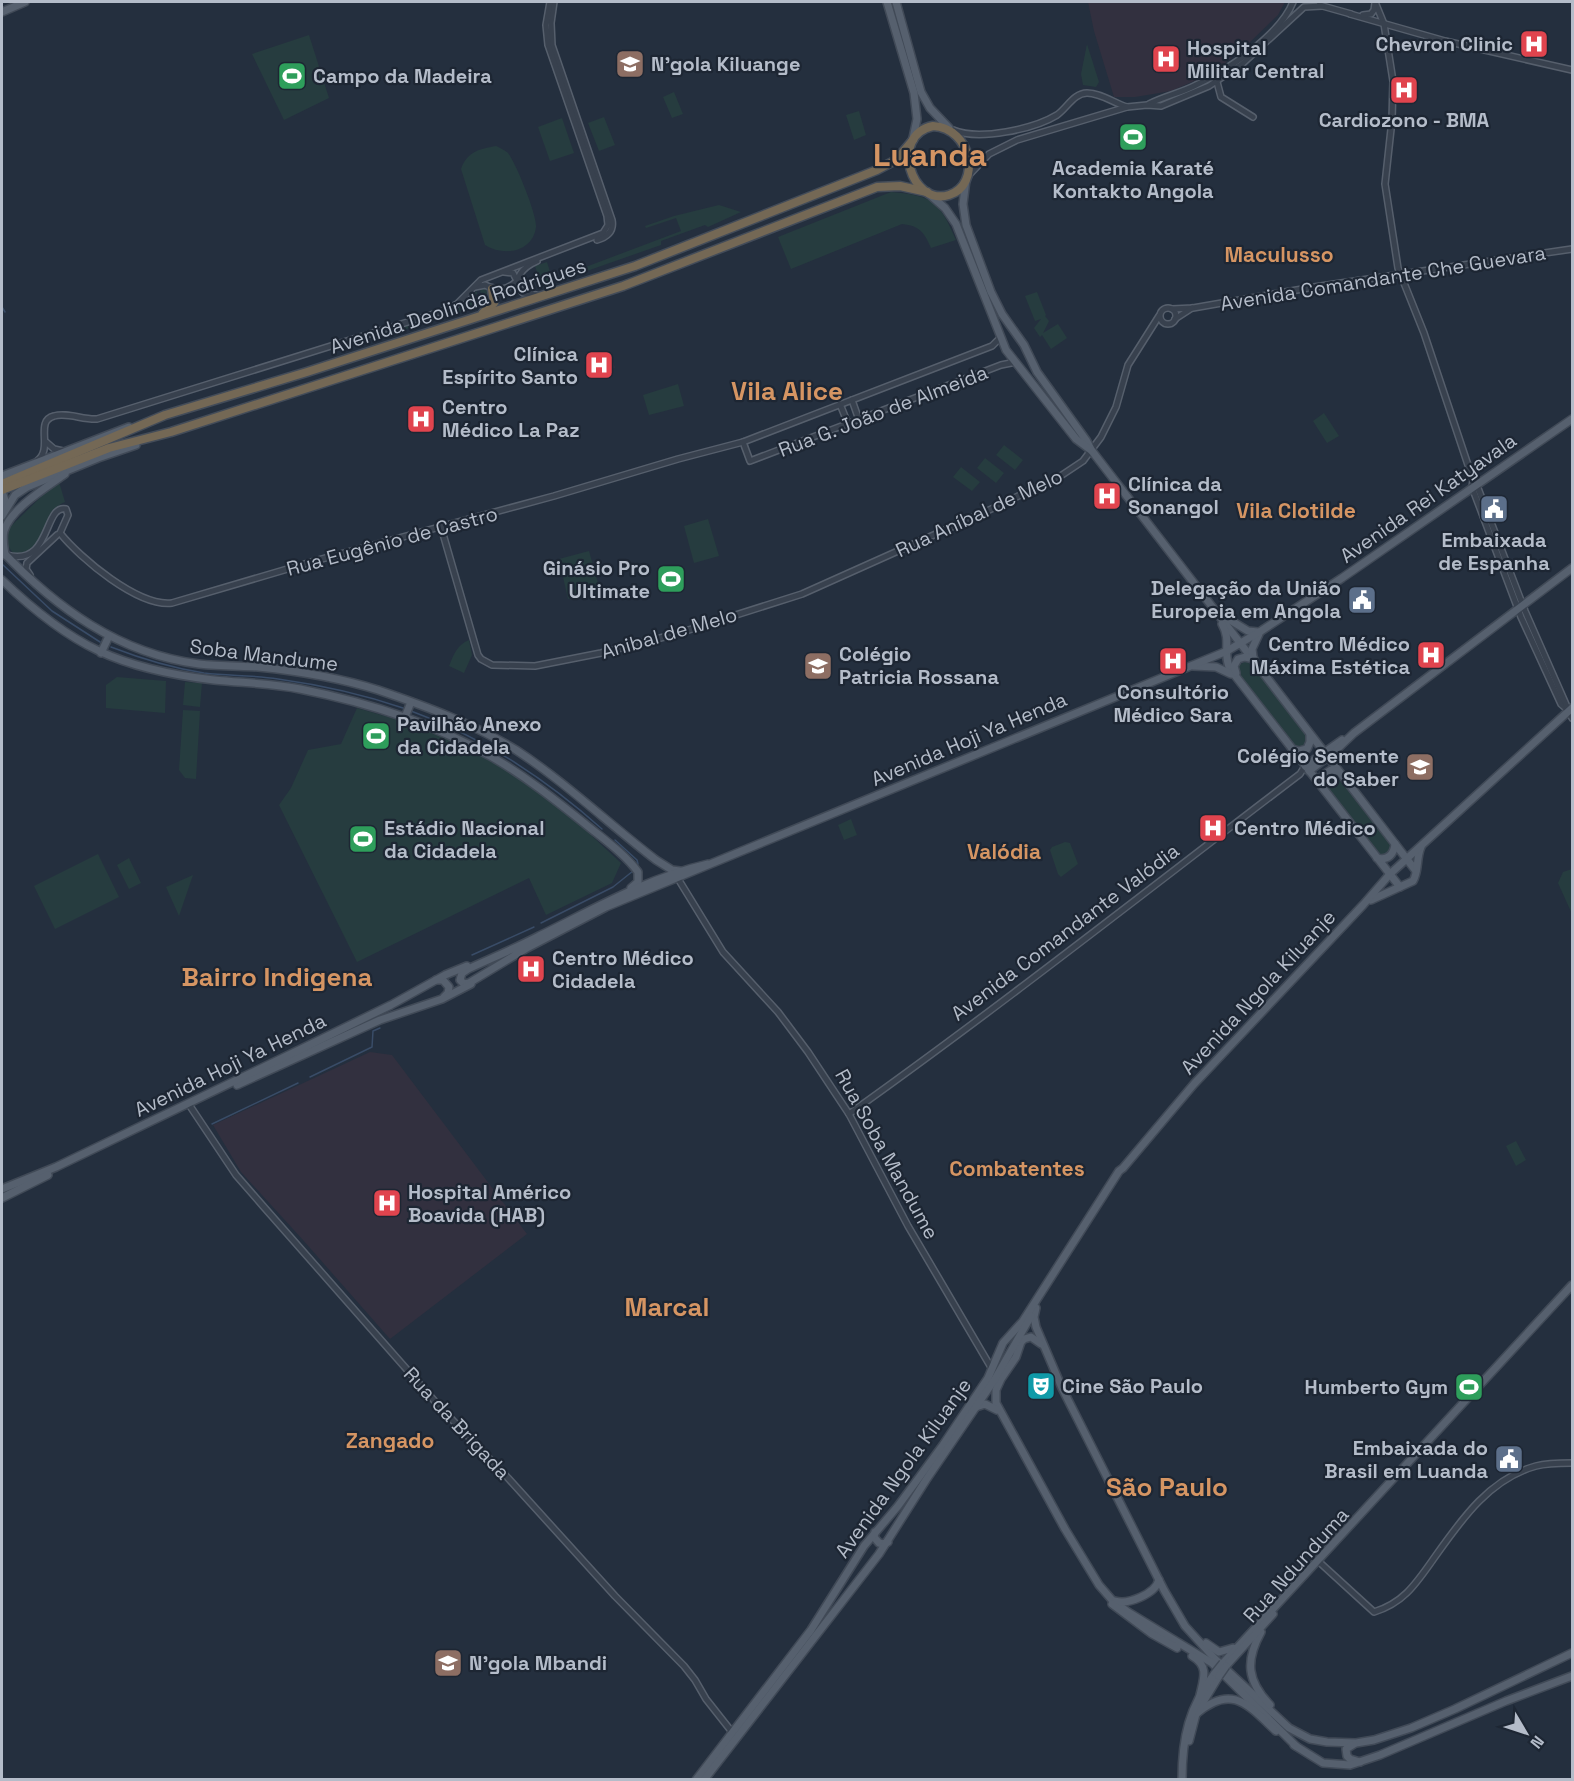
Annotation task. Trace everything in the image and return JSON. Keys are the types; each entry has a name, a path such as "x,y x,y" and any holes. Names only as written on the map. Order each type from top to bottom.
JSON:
{"highway":[{"path":"927,127 949,128 960,139 967,152 969,165 966,179 958,190 949,195 939,196 927,192 917,182 910,169 909,157 913,140 918,133 927,127"},
{"name":"Avenida Deolinda Rodrigues","path":"2,483 165,415 635,266 878,170 896,159 913,140"},
{"name":"Avenida Deolinda Rodrigues","path":"2,491 35,470 171,432 623,286 877,188 900,186 927,192"},
{"path":"472,319 493,305 495,300 492,289"},
{"path":"197,405 192,410 191,416 195,421 203,421"},
{"path":"165,415 172,416 176,420 171,432"}],"main road":[{"path":"2,12 25,2"},
{"path":"887,2 914,93 917,119 913,140"},
{"path":"896,2 921,92 930,108 949,128"},
{"path":"966,179 964,213 980,268 1002,314 1025,346 1037,372 1092,451 1416,871"},
{"path":"927,192 945,208 956,225 1006,350 1080,443 1092,451"},
{"path":"1001,337 1003,330 1007,328 1016,332"},
{"path":"1016,362 1026,359 1025,346"},
{"path":"2,476 35,470 65,451 165,415"},
{"name":"Avenida Rei Katyavala","path":"1242,643 1474,483 1572,419"},
{"path":"2,515 20,491 77,466 171,432"},
{"path":"3,553 4,534 12,517 39,492 77,466"},
{"path":"2,470 35,470"},
{"path":"2,491 5,500 2,515"},
{"name":"Soba Mandume","path":"3,553 67,611 108,638 165,658 198,664 258,667 306,674 375,689 438,712 516,751 663,865 672,870 683,871"},
{"name":"Avenida Comandante Valódia","path":"1307,768 1572,568"},
{"name":"Soba Mandume","path":"2,580 40,615 78,641 134,665 171,674 297,688 405,715 455,738 496,760 550,796 604,840 638,872 639,878 636,885 624,893"},
{"path":"1215,612 1251,633 1261,631"},
{"path":"1215,612 1228,636 1228,665 1400,887"},
{"path":"1254,659 1252,649 1261,631"},
{"path":"102,651 108,638"},
{"name":"Avenida Hoji Ya Henda","path":"2,1197 190,1106 380,1020 442,999 527,948 584,918 708,864 1242,643"},
{"path":"1227,651 1239,650 1254,659"},
{"path":"1240,682 1235,670 1235,662 1242,657 1254,659"},
{"path":"1186,668 1216,667 1229,673 1240,682"},
{"path":"405,715 410,703"},
{"name":"Avenida Ngola Kiluanje","path":"704,1779 888,1542 926,1480 1013,1349 1123,1168 1194,1084 1390,874 1571,712"},
{"path":"1292,749 1299,751 1306,749 1310,742 1310,735"},
{"path":"1320,784 1323,775 1331,770 1337,771"},
{"path":"604,840 615,828"},
{"path":"1363,905 1413,881 1423,843"},
{"path":"1377,857 1384,859 1390,856 1395,844"},
{"name":"Avenida Hoji Ya Henda","path":"2,1189 57,1167 391,1005 434,981 525,944 624,893 708,864"},
{"path":"489,959 465,971 460,975 460,980 464,984 469,983 489,971"},
{"path":"434,981 443,980 449,987 448,993 442,999"},
{"name":"Avenida Ngola Kiluanje","path":"696,1779 811,1630 875,1532 932,1461 974,1400 1006,1339 1023,1321 1108,1185 1123,1168"},
{"name":"Rua Ndunduma","path":"1194,1713 1200,1695 1217,1674 1266,1623 1319,1561 1572,1285"},
{"name":"Rua Ndunduma","path":"1225,1665 1238,1647 1572,1291"},
{"path":"1036,1308 1034,1320 1062,1388 1179,1616 1215,1659 1289,1728 1310,1739 1327,1742 1352,1743 1389,1736 1531,1675 1572,1653"},
{"path":"1044,1348 1038,1340 1031,1337 1021,1342 1016,1357 996,1390 996,1404 1076,1548 1108,1600 1117,1610 1212,1663 1296,1746"},
{"path":"975,1408 981,1404 990,1404 1002,1415"},
{"path":"875,1532 876,1542 884,1544 888,1542"},
{"path":"856,1560 862,1556 867,1558 870,1563 869,1568"},
{"path":"1112,1600 1129,1601 1155,1588 1159,1580"},
{"path":"1128,1615 1128,1606 1133,1602 1155,1590 1165,1592"},
{"path":"1104,1592 1128,1615 1165,1642 1200,1661 1205,1673 1200,1695"},
{"path":"1179,1616 1215,1650 1224,1652 1238,1647"},
{"path":"1266,1623 1255,1643 1250,1660 1252,1681 1259,1694 1285,1720 1308,1734 1326,1740 1352,1743"},
{"name":"Rua Ndunduma","path":"1194,1713 1217,1674"},
{"path":"1184,1779 1186,1729 1194,1713 1214,1701 1233,1698 1248,1705 1276,1732 1296,1746 1323,1763 1344,1766 1360,1762 1572,1676"},
{"path":"1352,1743 1346,1753 1350,1759 1360,1762"}],"street":[{"path":"35,470 44,455 45,426 53,416 62,415 88,420 119,412 443,311 457,304 481,280 598,237 605,231 608,225 607,216 549,52 546,31 550,2"},
{"path":"469,292 482,285 492,289 506,289 517,281 522,271 532,263 601,239 609,233 613,225 552,45 551,23 554,2"},
{"path":"1297,13 1302,2"},
{"path":"1312,2 1460,45 1572,70"},
{"path":"1350,14 1368,15 1374,10 1375,2"},
{"path":"1375,2 1384,24 1391,60 1393,89 1385,184 1400,274 1424,333 1474,483 1521,608 1571,712"},
{"path":"1147,105 1194,87 1225,70 1266,37 1293,3"},
{"path":"966,179 984,158 1005,144 1127,107 1161,106 1186,97 1216,82 1242,64 1304,7 1322,6"},
{"path":"1216,82 1221,97 1253,117"},
{"path":"949,128 980,136 1007,131 1054,117 1074,99 1086,93 1127,107"},
{"name":"Avenida Comandante Che Guevara","path":"1172,309 1193,308 1572,249"},
{"path":"492,289 491,282 498,273 511,272 516,275 520,291 527,295 558,291"},
{"name":"Avenida Comandante Che Guevara","path":"1176,319 1193,308"},
{"path":"1152,329 1160,324 1166,324 1173,323 1176,319 1172,309 1164,309 1159,316 1160,320 1166,324"},
{"name":"Rua Aníbal de Melo","path":"802,594 1074,468 1092,451 1113,414 1128,365 1159,316"},
{"name":"Rua G. João de Almeida","path":"1001,337 992,346 743,442 750,461 1001,365 1016,362"},
{"path":"852,400 859,420"},
{"path":"840,404 848,424"},
{"path":"45,442 54,449 65,451"},
{"name":"Rua Eugênio de Castro","path":"49,527 52,533 58,534 105,575 134,592 164,604 743,442"},
{"path":"3,553 21,558 29,554 42,543 50,521 57,510 66,509 68,515 58,534 27,563 26,569 33,582"},
{"name":"Anibal de Melo","path":"441,527 478,655 486,663 492,665 535,666 601,653 676,634 802,594"},
{"name":"Avenida Comandante Valódia","path":"849,1114 933,1054 1307,768"},
{"name":"Rua Soba Mandume","path":"677,877 723,952 778,1012 849,1114 908,1226 992,1369"},
{"name":"Rua da Brigada","path":"190,1106 236,1175 439,1406 615,1596 684,1666 732,1732"},
{"path":"1319,1561 1374,1612 1392,1606 1405,1596 1472,1507 1490,1490 1537,1466 1572,1463"}],"shaded area":[{"name":"Hospital Militar Central","path":"1088,2 1285,2 1278,15 1246,46 1213,73 1171,91 1135,97 1114,97 1094,31"},
{"name":"Clínica Espírito Santo","path":"611,354 615,368 588,376 584,362"},
{"name":"Hospital Américo Boavida (HAB)","path":"370,1052 392,1055 527,1234 390,1339 241,1172 213,1125"}],"green space":[{"name":"Campo da Madeira","path":"309,35 329,98 284,120 252,54"},
{"path":"1087,44 1099,82 1096,87 1083,85 1081,74"},
{"path":"674,92 683,114 672,118 663,97"},
{"path":"859,111 866,135 854,140 846,115"},
{"path":"604,117 615,145 599,151 588,123"},
{"path":"562,118 574,153 550,161 538,127"},
{"path":"496,146 507,152 512,159 535,221 534,235 524,247 516,250 501,251 485,245 461,169 474,152"},
{"path":"891,192 917,196 933,203 945,217 956,240 931,248 921,231 913,226 902,224 791,269 778,237"},
{"path":"719,205 741,212 708,227 705,225 661,241 661,245 584,272 583,268 681,231 676,218 646,228 645,226"},
{"path":"547,262 553,281 541,284 535,266"},
{"path":"480,289 490,292 491,302 384,336 395,330 458,309 477,291 474,295 476,302 489,298 488,294 481,296"},
{"path":"1037,292 1049,321 1043,333 1058,324 1067,338 1051,349 1042,335 1040,337 1034,328 1041,319 1035,321 1025,296"},
{"path":"678,384 684,406 649,415 643,395"},
{"path":"1324,413 1339,436 1327,443 1313,421"},
{"path":"1004,445 1023,460 1015,470 996,455"},
{"path":"985,458 1004,473 996,483 977,468"},
{"path":"961,467 980,482 972,491 953,477"},
{"path":"59,482 65,502 51,515 34,548 26,553 14,554 7,541 10,527"},
{"path":"708,519 719,556 694,563 684,526"},
{"path":"589,551 600,590 568,599 559,559"},
{"path":"469,640 472,655 464,673 449,666 459,647"},
{"path":"1246,661 1253,666 1307,736 1306,746 1302,748 1294,746 1238,673 1239,665"},
{"path":"117,677 166,681 165,713 106,708 106,685"},
{"path":"185,682 202,683 200,707 183,705"},
{"path":"357,708 413,724 475,751 535,788 565,811 621,863 612,883 546,915 529,878 357,962 279,805 291,788 308,750 341,744"},
{"path":"183,710 200,711 196,779 185,778 179,770"},
{"path":"1328,775 1336,776 1391,844 1392,847 1387,855 1378,854 1323,786 1323,781"},
{"path":"851,819 857,835 844,840 838,825"},
{"path":"1065,842 1070,843 1078,864 1061,877 1050,850"},
{"path":"98,854 119,897 55,929 34,886"},
{"path":"129,858 141,883 129,889 117,865"},
{"path":"1572,869 1572,914 1558,883 1563,872"},
{"path":"193,875 179,916 166,887"},
{"path":"1516,1141 1526,1160 1516,1166 1506,1146"}],"waterway":[{"path":"2,307 5,312"},
{"path":"2,564 52,611 100,642"},
{"path":"111,647 180,669 310,684 357,694 403,708"},
{"path":"411,711 438,721 488,746 536,776 602,829"},
{"path":"615,840 637,860 638,864"},
{"path":"541,923 613,887 633,871"},
{"path":"472,955 534,927"},
{"path":"310,1077 372,1047 373,1031 380,1028"},
{"path":"212,1124 298,1083"}],"place":[{"name":"Chevron Clinic","path":"1534,44"},
{"name":"Hospital Militar Central","path":"1166,59"},
{"name":"N'gola Kiluange","path":"630,64"},
{"name":"Campo da Madeira","path":"292,76"},
{"name":"Cardiozono - BMA","path":"1404,90"},
{"name":"Academia Karaté Kontakto Angola","path":"1133,137"},
{"name":"Clínica Espírito Santo","path":"599,365"},
{"name":"Centro Médico La Paz","path":"421,419"},
{"name":"Clínica da Sonangol","path":"1107,496"},
{"name":"Embaixada de Espanha","path":"1494,509"},
{"name":"Ginásio Pro Ultimate","path":"671,579"},
{"name":"Delegação da União Europeia em Angola","path":"1362,600"},
{"name":"Centro Médico Máxima Estética","path":"1431,655"},
{"name":"Consultório Médico Sara","path":"1173,661"},
{"name":"Colégio Patricia Rossana","path":"818,666"},
{"name":"Pavilhão Anexo da Cidadela","path":"376,736"},
{"name":"Colégio Semente do Saber","path":"1420,767"},
{"name":"Centro Médico","path":"1213,828"},
{"name":"Estádio Nacional da Cidadela","path":"363,839"},
{"name":"Centro Médico Cidadela","path":"531,969"},
{"name":"Hospital Américo Boavida (HAB)","path":"387,1203"},
{"name":"Cine São Paulo","path":"1041,1386"},
{"name":"Humberto Gym","path":"1469,1387"},
{"name":"Embaixada do Brasil em Luanda","path":"1509,1459"},
{"name":"N'gola Mbandi","path":"448,1663"}],"district":[{"name":"Luanda","path":"930,155"},
{"name":"Maculusso","path":"1279,255"},
{"name":"Vila Alice","path":"787,391"},
{"name":"Vila Clotilde","path":"1296,511"},
{"name":"Valódia","path":"1004,852"},
{"name":"Bairro Indigena","path":"277,977"},
{"name":"Combatentes","path":"1017,1169"},
{"name":"Marcal","path":"667,1307"},
{"name":"Zangado","path":"390,1441"},
{"name":"São Paulo","path":"1167,1487"}]}
